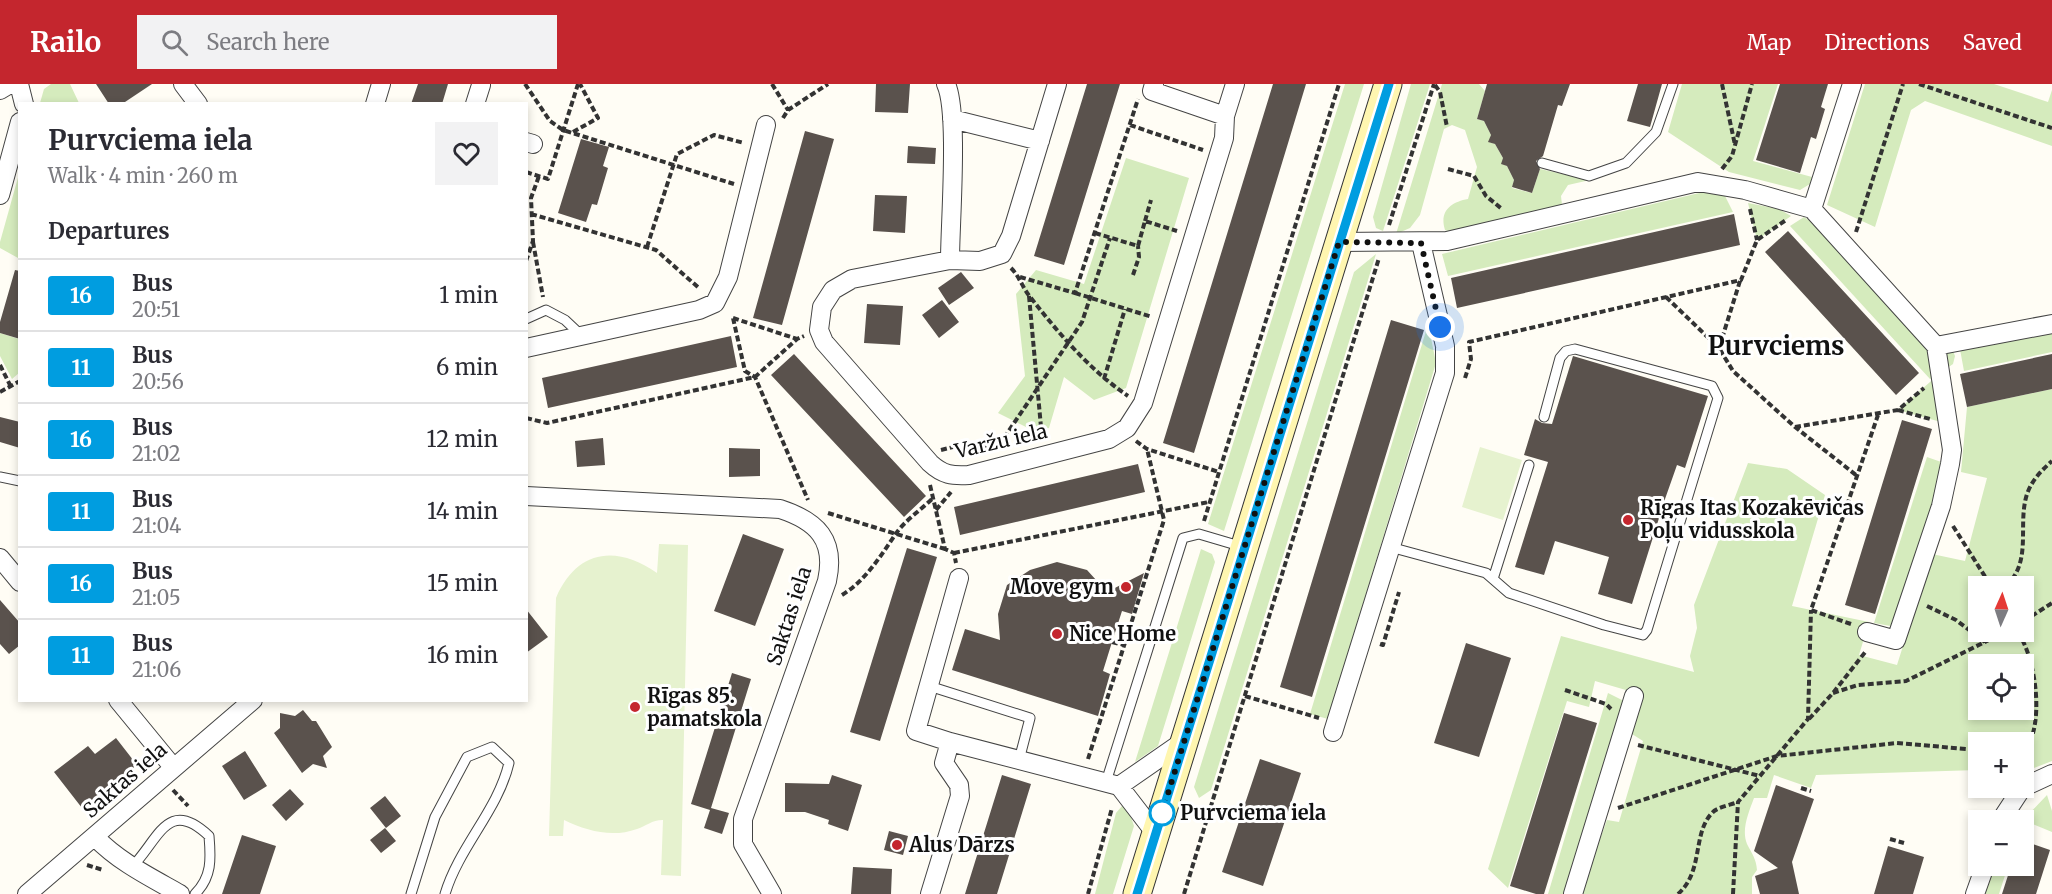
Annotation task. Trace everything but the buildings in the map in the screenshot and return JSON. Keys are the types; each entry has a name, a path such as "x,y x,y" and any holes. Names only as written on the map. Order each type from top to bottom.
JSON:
{"street":[{"path":"0,90 10,84"},
{"path":"20,84 24,102"},
{"path":"183,84 196,102"},
{"path":"376,102 381,84"},
{"path":"946,84 951,94 952,119 950,260"},
{"path":"819,330 822,307 833,290 852,279 950,260 980,261 1002,254 1011,236 1057,84"},
{"path":"1154,84 1152,91 1225,116"},
{"path":"1127,429 1160,316 1224,138 1225,116 1235,84"},
{"path":"1137,894 1389,84"},
{"path":"1812,208 1852,84"},
{"path":"476,102 481,85"},
{"path":"952,119 1040,141"},
{"path":"528,348 699,310 715,303 728,277 766,125"},
{"path":"0,195 18,129"},
{"path":"1339,242 1447,241 1698,183 1745,190 1812,208 1936,346 1952,450 1941,506 1896,640 1873,633"},
{"path":"1334,727 1445,373 1445,346 1421,243"},
{"path":"1936,346 2052,324"},
{"name":"Varžu iela","path":"819,330 824,342 930,463 939,472 950,476 977,473 1109,439 1127,429"},
{"name":"Saktas iela","path":"528,496 780,509 804,517 820,531 828,549 830,567 827,581 743,819 743,844 772,894"},
{"path":"0,558 18,580"},
{"path":"959,578 916,730 950,742 1112,784 1156,834"},
{"path":"1573,894 1634,696"},
{"path":"120,702 173,768"},
{"name":"Saktas iela","path":"27,894 251,702"},
{"path":"1112,784 1184,741"},
{"path":"930,894 960,796 959,785 944,763 950,742"},
{"path":"2034,782 2052,774"},
{"path":"95,837 109,852 180,894"},
{"path":"1975,894 1981,876"}],"lane":[{"path":"1542,163 1589,176 1626,163 1656,132 1673,84"},
{"path":"528,318 546,310 565,320 582,336"},
{"path":"1390,547 1486,573 1509,593 1614,628 1643,635 1647,630 1719,398 1712,386 1575,349 1566,351 1560,358 1544,417"},
{"path":"1493,579 1529,465"},
{"path":"0,477 18,481"},
{"path":"1112,784 1183,538 1199,534 1244,548"},
{"path":"929,686 1030,718 1019,760"},
{"path":"411,894 435,817 467,758 492,747 509,763 504,782 452,871 445,894"},
{"path":"132,867 169,821 181,818 196,823 209,836 212,860 205,884 195,894"}],"path":[{"path":"525,84 550,121 563,130 749,189"},
{"path":"528,173 548,179 579,84"},
{"path":"573,133 598,118 579,84"},
{"path":"772,84 788,110"},
{"path":"766,125 786,116 788,110 828,84"},
{"path":"1199,534 1339,84"},
{"path":"1434,84 1440,92 1447,127"},
{"path":"1184,894 1434,84"},
{"path":"1722,84 1735,145"},
{"path":"1698,183 1716,175 1732,156 1752,84"},
{"path":"1850,252 1903,84"},
{"path":"1919,84 2052,128"},
{"path":"1075,293 1138,96"},
{"path":"1130,125 1205,151 1202,161"},
{"path":"647,247 677,154 714,135 760,147"},
{"path":"1448,169 1474,176 1486,196 1496,202 1516,225"},
{"path":"539,176 531,198 531,214 533,242 546,310"},
{"path":"1719,348 1756,240 1745,190"},
{"path":"1133,275 1139,257 1138,246 1151,200"},
{"path":"531,214 656,250 733,318 797,339"},
{"path":"1756,240 1791,216"},
{"path":"1145,221 1181,232 1178,242"},
{"path":"1095,234 1138,246"},
{"path":"945,549 928,475 930,463 943,448 962,445 972,450 1000,444 1067,341 1082,322 1110,238"},
{"path":"528,256 533,242"},
{"path":"1002,254 1020,277 1029,296 1067,341 1104,379 1136,396"},
{"path":"1020,277 1125,309 1160,316"},
{"path":"1464,382 1470,359 1469,342 1741,280"},
{"path":"1029,296 1044,455"},
{"path":"1666,297 1719,348 1733,371 1795,427 1856,475"},
{"path":"1104,379 1125,309"},
{"path":"733,318 745,371 755,377 812,508"},
{"path":"528,418 547,423 755,377 797,339 819,330"},
{"path":"0,365 11,387"},
{"path":"1795,427 1898,410 1940,373"},
{"path":"0,392 18,382"},
{"path":"1898,410 1948,424"},
{"path":"1808,719 1811,609 1878,415"},
{"path":"1127,429 1147,449 1219,472"},
{"path":"1082,776 1164,520 1147,449"},
{"path":"972,450 977,473"},
{"path":"2015,576 2025,544 2027,495 2036,476 2052,461"},
{"path":"936,510 954,488"},
{"path":"840,602 842,595 855,588 888,548 896,534 933,498"},
{"path":"822,511 954,553 1210,502"},
{"path":"1941,506 1985,576"},
{"path":"954,553 959,578"},
{"path":"1383,645 1410,553"},
{"path":"1910,598 1956,620 1968,629"},
{"path":"2034,615 2052,603"},
{"path":"1678,894 1689,884 1704,827 1713,811 1738,802 1833,693 1873,633 1811,609"},
{"path":"1112,642 1124,645"},
{"path":"1833,693 1858,685 1906,681 1984,642"},
{"path":"2025,642 2037,712 2034,732"},
{"path":"1565,690 1606,704 1612,711 1611,718 1623,732 1733,770 1760,776"},
{"path":"1245,696 1334,727"},
{"path":"1598,815 1777,756 1897,743 1968,749"},
{"path":"1088,894 1112,784"},
{"path":"1801,788 1811,791"},
{"path":"1733,894 1738,802"},
{"path":"1890,839 1904,843"}],"green space":[{"path":"51,84 70,84 79,102 40,102 44,89"},
{"path":"1345,84 1364,84 1224,531 1208,524"},
{"path":"1411,84 1430,84 1383,231 1376,228 1373,217"},
{"path":"1442,84 1479,84 1485,91 1477,119 1484,121 1491,135 1489,142 1495,144 1503,158 1502,164 1507,166 1514,180 1512,188 1532,193 1540,169 1590,180 1568,185 1561,196 1562,205 1530,216 1452,232 1445,230 1445,213 1456,202 1468,199 1477,167 1465,130 1452,125 1444,129 1420,215 1410,228 1396,234"},
{"path":"1682,84 1778,84 1753,161 1812,177 1810,184 1800,190 1729,172 1668,132"},
{"path":"1865,84 1994,84 2048,102 2052,90 2052,146 1925,101 1911,110 1875,227 1827,205"},
{"path":"1126,158 1189,178 1126,388 1094,400 1064,377 1049,428 1034,431 998,413 1025,376 1016,294 1036,270 1084,284"},
{"path":"18,178 18,258 0,248"},
{"path":"1712,190 1722,190 1733,212 1448,276 1442,254"},
{"path":"1748,203 1779,209 1791,216 1757,240"},
{"path":"1804,217 1829,233 1908,323 1951,346 1955,356 1953,364 1940,373 1948,424 1898,410 1938,375 1930,379 1790,226"},
{"path":"1376,254 1211,790 1199,798 1194,787 1354,272"},
{"path":"2052,326 2052,352 1964,371 1959,344"},
{"path":"1426,331 1430,333 1436,363 1328,719 1310,714"},
{"path":"0,333 18,339 18,374 12,379 0,356"},
{"path":"2052,389 2052,761 2034,768 2034,732 1968,732 1968,770 1816,775 1811,788 1774,775 1767,798 1754,798 1745,827 1745,838 1755,859 1757,870 1752,877 1752,894 1580,894 1607,820 1619,822 1643,741 1632,734 1643,695 1595,681 1589,707 1567,701 1508,888 1488,869 1561,636 1694,672 1690,656 1697,628 1694,605 1748,463 1787,469 1825,495 1792,606 1869,622 1859,655 1897,665 1932,554 1965,561 1987,478 1961,472 1967,407"},
{"path":"1480,447 1522,460 1503,520 1462,507"},
{"path":"1927,457 1944,463 1896,627 1874,623"},
{"name":"Rīgas 85. pamatskola","path":"659,544 688,545 681,876 661,875 663,820 628,832 609,833 591,830 564,820 563,836 549,836 556,598 575,569 599,557 627,558 657,573"},
{"path":"1201,549 1212,554 1215,562 1158,746 1135,762"},
{"path":"1608,693 1628,703 1571,894 1548,894"},
{"path":"2047,795 2052,811 2052,832 2034,825 2033,810"},
{"path":"1122,806 1129,811 1134,826 1113,894 1095,894 1116,813"},
{"path":"1984,876 2005,876 1999,894 1978,894"}],"bus line":[{"name":"16","path":"1137,894 1389,84"}],"place":[{"name":"Rīgas Itas Kozakēvičas Poļu vidusskola","path":"1628,520"},
{"name":"Move gym","path":"1126,587"},
{"name":"Nice Home","path":"1057,634"},
{"name":"Rīgas 85. pamatskola","path":"635,707"},
{"name":"Purvciema iela","path":"1162,813"},
{"name":"Alus Dārzs","path":"897,845"}],"district":[{"name":"Purvciems","path":"1776,346"}],"route":[{"path":"1162,813 1339,242 1421,243 1440,327"}]}
